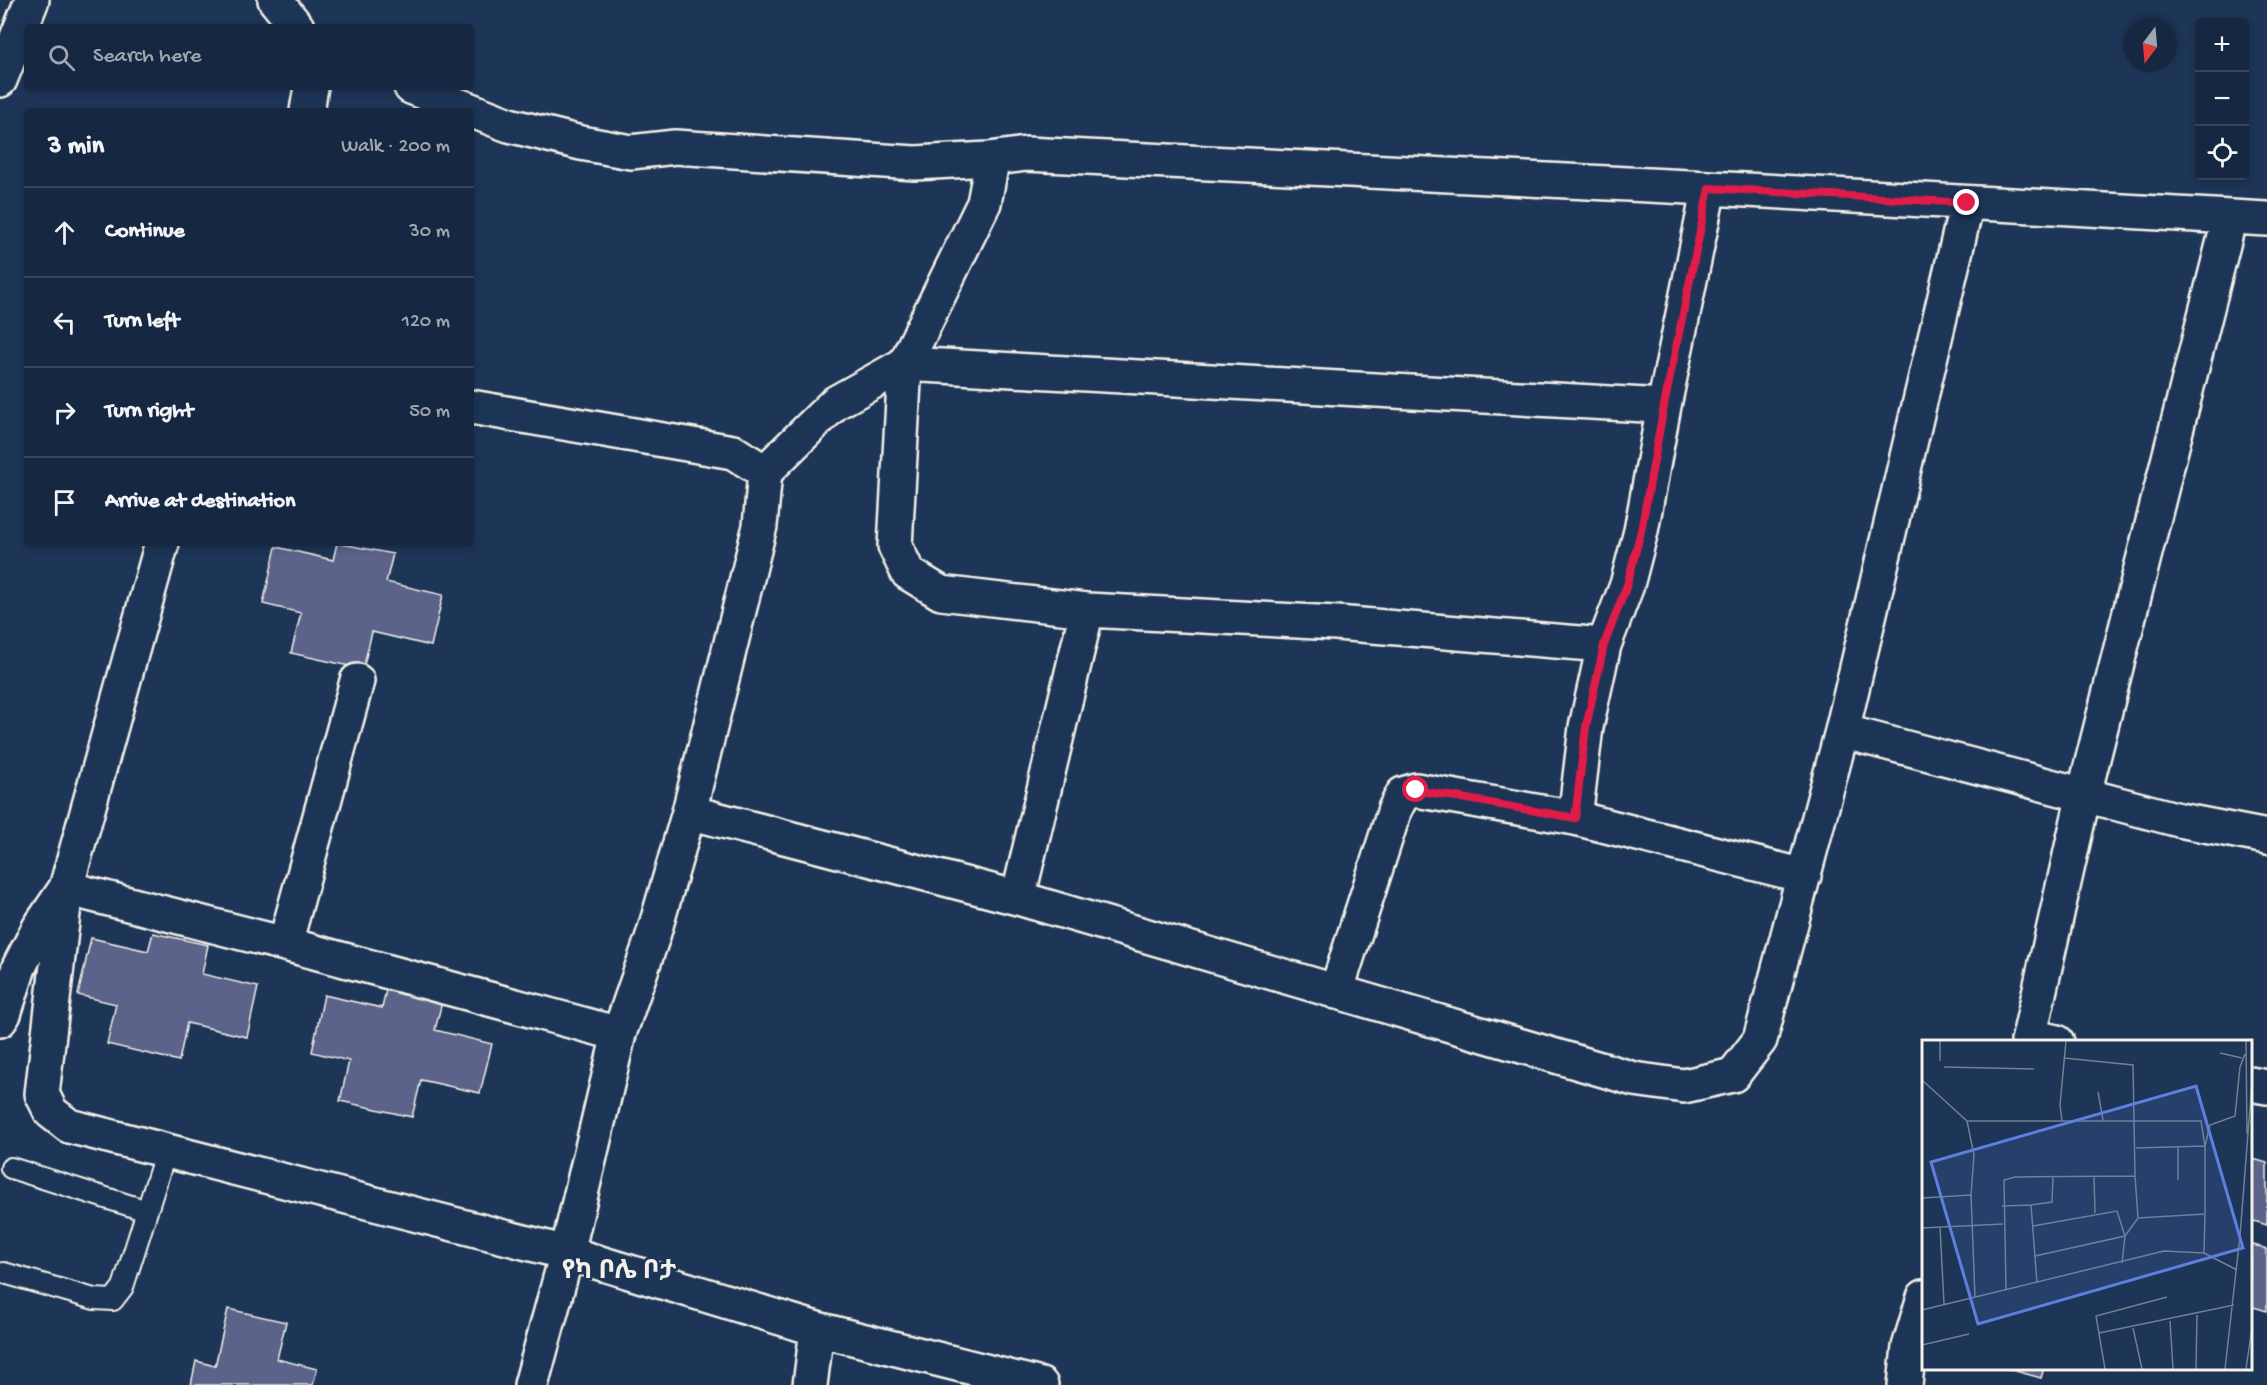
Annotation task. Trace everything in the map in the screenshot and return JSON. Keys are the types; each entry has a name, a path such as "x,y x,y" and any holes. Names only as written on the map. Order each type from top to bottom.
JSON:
{"street":[{"path":"0,80 32,0"},
{"path":"275,0 295,24"},
{"path":"308,108 311,90"},
{"path":"419,90 465,108"},
{"path":"474,111 509,125 581,143 631,152 675,147 906,162 989,159 1026,154 2267,219"},
{"path":"989,159 990,172 984,203 905,364 896,546 908,573 941,593 1087,610 1336,623 1604,645"},
{"path":"1575,818 1586,727 1604,645 1627,585 1641,531 1709,188"},
{"path":"689,812 1018,898 1634,1079 1684,1086 1733,1075 1760,1041 1842,731 1967,203"},
{"path":"2039,1040 2084,794 2230,217"},
{"path":"531,1385 567,1253 619,1034 653,936 689,812 760,525 765,472 835,403 905,364 1664,406"},
{"path":"474,408 733,452 765,472"},
{"path":"161,546 66,888 42,1094 51,1112 69,1126 567,1253 817,1329 1041,1385"},
{"path":"1018,898 1087,610"},
{"path":"285,944 357,681"},
{"path":"1842,731 2179,820 2267,837"},
{"path":"1336,992 1395,808 1403,794 1416,790 1575,818 1804,876"},
{"path":"66,888 619,1034"},
{"path":"0,1020 19,967 39,928 66,888"},
{"path":"2252,1084 2267,1087"},
{"path":"1905,1385 1909,1347 1922,1301"},
{"path":"810,1385 817,1329"}],"lane":[{"path":"4,1273 94,1299 113,1300 123,1287 166,1151"},
{"path":"11,1168 147,1211"}],"building":[{"path":"336,546 352,546 393,554 386,582 443,595 431,646 372,632 363,669 291,653 301,613 263,604 276,547 333,560"},
{"path":"153,933 208,945 202,974 258,987 247,1037 187,1023 179,1061 107,1044 116,1004 78,995 91,938 148,951"},
{"path":"386,990 442,1002 435,1030 492,1044 480,1093 421,1080 412,1117 340,1101 349,1061 312,1052 324,995 382,1008"},
{"path":"2252,1159 2267,1163 2267,1225 2252,1221"},
{"path":"2252,1245 2267,1249 2267,1311 2252,1307"},
{"path":"228,1309 286,1322 277,1359 317,1369 313,1385 191,1385 196,1361 215,1366"},
{"path":"2012,1370 2043,1370 2041,1378"}],"district":[{"name":"የካ ቦሌ ቦታ","path":"619,1273"}],"route":[{"path":"1416,790 1575,818 1586,727 1604,645 1627,585 1641,531 1709,188 1967,203"}]}
